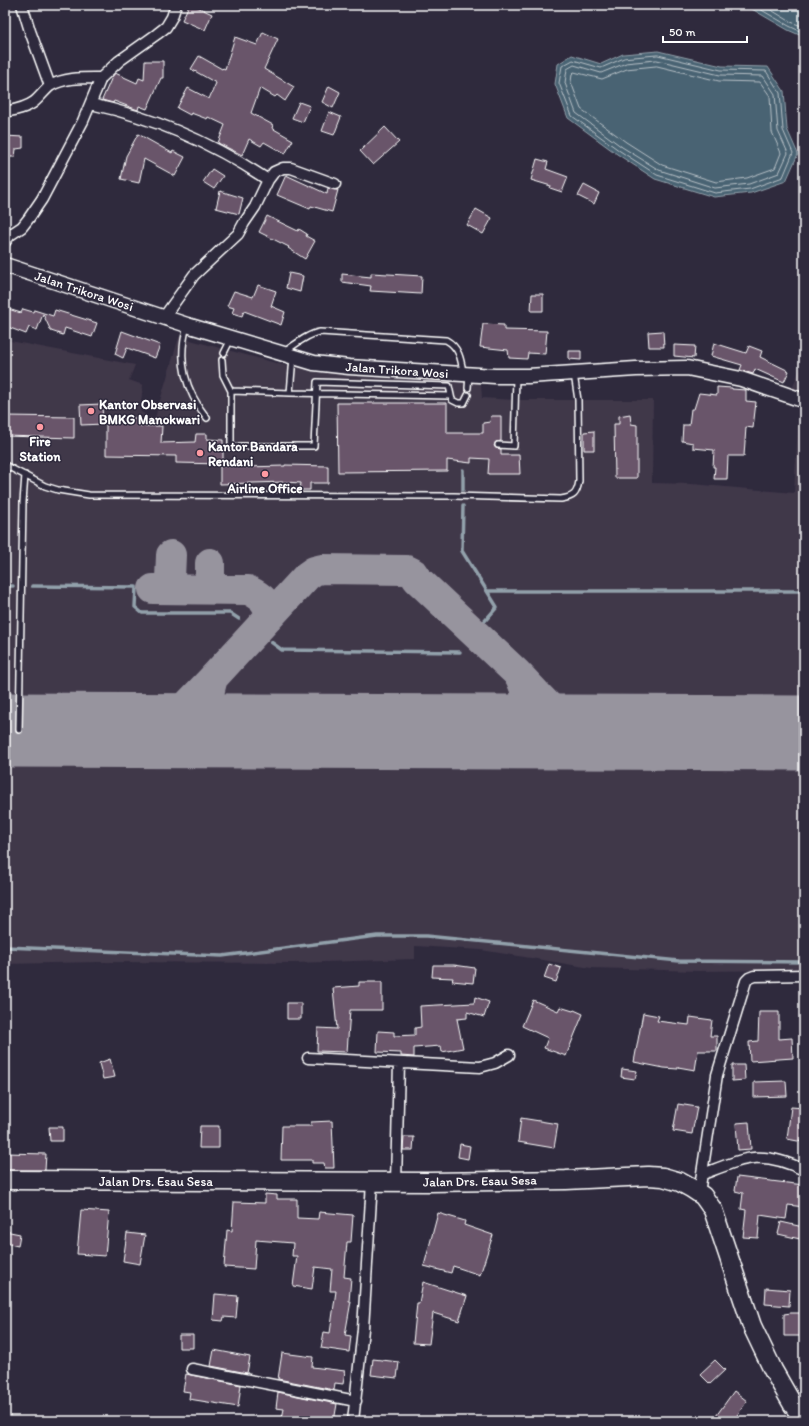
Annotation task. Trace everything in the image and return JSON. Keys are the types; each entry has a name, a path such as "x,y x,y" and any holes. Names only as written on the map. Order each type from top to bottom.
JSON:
{"highway":[{"name":"Jalan Drs. Esau Sesa","path":"5,1180 396,1182 566,1180 648,1176 663,1177 680,1182 699,1193 707,1201 716,1218 742,1298 755,1332 776,1376 793,1405 804,1420"}],"street":[{"path":"22,5 50,86"},
{"path":"5,242 10,235 22,227 42,199 91,104 101,78 119,61 166,27 172,17 176,5"},
{"path":"5,112 22,108 33,103 50,86 67,80 101,78"},
{"path":"91,104 137,115 188,134 241,162 268,180"},
{"path":"164,316 194,276 238,234 274,172 283,168 288,168 298,170 335,184"},
{"name":"Jalan Trikora Wosi","path":"5,265 164,316 187,325 314,363 467,379 574,374 636,369 687,368 740,379 802,400"},
{"path":"699,1193 717,1075 746,981 754,976 804,975"},
{"path":"308,1058 399,1064 480,1067 495,1063 509,1055"},
{"path":"396,1182 399,1064"},
{"path":"703,1174 737,1161 757,1157 782,1160 804,1170"},
{"path":"353,1421 363,1329 372,1182"},
{"path":"192,1369 356,1400"}],"lane":[{"path":"187,325 182,345 184,374 192,397 207,418"},
{"path":"290,393 288,356 314,333 446,340 453,344 460,355 467,379"},
{"path":"224,353 231,338"},
{"path":"222,360 223,375 231,391 231,446 314,446 317,382 449,386 450,396 454,402 462,404 468,395"},
{"path":"5,465 45,486 58,490 89,495 454,496 568,498 574,494 577,489 578,481 578,400 574,374"},
{"path":"498,445 514,446 516,376"},
{"path":"231,391 450,396"},
{"path":"19,730 23,502 25,475"}],"shaded area":[{"path":"179,337 287,366 460,378 481,384 482,398 516,400 653,400 652,483 692,484 794,493 800,391 792,389 804,358 804,970 698,971 591,968 481,950 415,946 415,959 294,963 98,962 5,964 5,340 135,365 129,380 143,385 140,411 154,421"}],"water":[{"path":"745,5 804,5 804,37 788,30"},
{"path":"658,51 722,66 768,67 784,91 787,129 798,154 786,181 751,193 714,197 655,179 617,154 568,118 555,84 558,64 572,55 601,64 623,54"}],"building":[{"path":"189,5 193,5 212,14 205,30 182,20"},
{"path":"263,32 278,39 264,69 294,87 285,101 277,95 275,97 260,88 251,113 273,125 272,128 293,140 285,154 264,142 261,146 249,139 242,155 218,143 225,125 208,117 207,119 191,113 190,115 177,108 188,88 209,99 216,83 191,69 199,56 222,69 225,69 235,37 257,45"},
{"path":"145,61 163,61 163,78 161,78 147,109 139,106 138,110 114,101 113,103 102,100 115,73 137,83 139,78 144,80"},
{"path":"329,86 340,92 333,108 322,102"},
{"path":"299,102 310,106 303,122 292,118"},
{"path":"329,112 341,117 334,135 322,131"},
{"path":"385,127 399,142 373,165 360,151"},
{"path":"138,134 172,153 173,151 185,157 175,176 144,159 139,183 121,179 126,156"},
{"path":"5,136 23,137 23,148 16,149 15,157 5,157"},
{"path":"537,159 548,162 546,169 568,177 562,192 550,188 551,186 531,180"},
{"path":"212,169 223,176 214,189 203,182"},
{"path":"286,175 327,194 328,188 338,190 332,212 311,206 310,209 277,195"},
{"path":"584,185 599,193 594,204 578,196"},
{"path":"220,191 243,198 239,214 216,208"},
{"path":"476,209 492,218 483,234 467,225"},
{"path":"267,216 298,231 299,229 307,234 306,236 315,241 305,259 288,248 289,247 259,232"},
{"path":"289,273 303,276 300,292 286,288"},
{"path":"371,273 422,276 421,294 370,291 371,286 342,282 342,274 371,277"},
{"path":"258,285 276,291 271,306 285,312 281,325 244,311 242,316 232,313 234,308 227,306 234,291 253,297"},
{"path":"532,294 543,294 543,311 531,311"},
{"path":"5,308 21,313 23,309 33,312 34,310 53,316 55,310 97,323 92,337 65,328 63,335 51,331 43,314 37,330 29,327 26,334 5,326"},
{"path":"483,324 504,325 504,330 547,331 545,354 528,353 527,359 509,358 508,350 480,347"},
{"path":"122,331 160,345 155,358 127,348 123,358 115,354"},
{"path":"663,331 664,347 649,347 648,332"},
{"path":"714,343 746,353 749,346 762,351 760,357 789,371 784,382 755,369 753,374 740,370 742,365 711,356"},
{"path":"674,345 695,346 694,358 674,356"},
{"path":"569,351 581,351 581,360 569,359"},
{"path":"717,387 746,390 746,401 756,402 753,428 746,427 744,456 728,456 727,479 714,479 714,450 693,448 693,443 682,441 683,425 689,425 691,409 694,409 699,393 717,395"},
{"path":"337,403 447,403 447,433 483,433 483,423 490,422 491,416 501,416 501,441 496,442 494,446 501,449 501,455 519,455 520,474 488,474 489,459 471,458 471,463 447,460 447,471 338,472"},
{"name":"Kantor Observasi BMKG Manokwari","path":"102,404 103,424 81,425 80,405"},
{"path":"630,414 631,424 637,425 637,478 615,478 614,424 619,424 619,416"},
{"name":"Fire Station","path":"6,416 74,417 74,438 5,436"},
{"path":"106,418 140,418 140,426 162,426 161,443 195,442 196,434 207,434 207,439 223,440 223,464 176,463 176,456 106,455"},
{"path":"594,431 594,450 584,450 584,432"},
{"path":"285,465 328,466 328,483 310,483 310,490 300,490 301,483 220,484 220,466 245,467"},
{"path":"549,964 561,968 556,982 544,978"},
{"path":"433,965 454,965 475,968 473,983 452,981 453,978 432,977"},
{"path":"359,982 382,982 382,1010 350,1010 347,1052 317,1051 318,1028 337,1029 333,988 359,986"},
{"path":"475,997 489,1002 484,1017 467,1012 467,1018 457,1019 463,1048 442,1052 441,1046 414,1048 414,1057 401,1056 401,1053 377,1052 378,1031 394,1032 394,1036 415,1035 415,1028 421,1027 420,1006 474,1003"},
{"path":"533,1000 558,1011 560,1007 574,1010 583,1014 566,1056 544,1048 548,1038 522,1026"},
{"path":"287,1003 301,1003 301,1019 287,1019"},
{"path":"759,1012 779,1012 779,1039 792,1038 793,1058 750,1061 749,1042 758,1041"},
{"path":"643,1013 659,1016 657,1021 689,1025 690,1017 712,1020 710,1036 717,1036 717,1051 698,1051 695,1070 678,1067 678,1069 664,1068 634,1062"},
{"path":"110,1059 115,1077 103,1079 99,1063"},
{"path":"732,1065 744,1065 745,1080 732,1081"},
{"path":"622,1069 637,1071 635,1079 621,1077"},
{"path":"786,1081 787,1096 754,1097 754,1082"},
{"path":"678,1104 697,1107 692,1134 673,1131"},
{"path":"791,1107 804,1108 803,1142 787,1139"},
{"path":"521,1118 558,1124 554,1148 518,1142"},
{"path":"332,1121 334,1168 325,1168 324,1163 312,1163 312,1160 281,1160 282,1126 311,1126 311,1122"},
{"path":"749,1122 751,1149 738,1150 736,1123"},
{"path":"200,1126 219,1126 219,1148 199,1148"},
{"path":"49,1127 63,1127 63,1141 50,1141"},
{"path":"404,1137 414,1137 413,1150 403,1150"},
{"path":"460,1144 470,1146 468,1159 458,1157"},
{"path":"6,1153 46,1154 45,1170 6,1170"},
{"path":"737,1177 804,1185 804,1207 788,1205 786,1219 760,1215 758,1238 743,1237 746,1210 741,1209 743,1193 735,1191"},
{"path":"265,1194 277,1195 277,1199 297,1199 297,1218 318,1219 319,1212 353,1215 351,1242 347,1242 344,1277 351,1278 349,1301 351,1301 345,1335 351,1336 349,1352 321,1348 324,1332 330,1333 336,1291 330,1291 332,1269 315,1267 312,1289 293,1286 297,1256 292,1256 293,1243 256,1240 254,1269 224,1267 227,1230 232,1231 234,1202 265,1203"},
{"path":"81,1210 109,1212 105,1256 77,1254"},
{"path":"438,1213 465,1221 464,1225 493,1235 480,1275 453,1266 451,1273 424,1266"},
{"path":"781,1222 803,1227 800,1239 778,1234"},
{"path":"5,1231 20,1234 18,1246 5,1243"},
{"path":"127,1233 145,1235 140,1264 123,1261"},
{"path":"423,1282 467,1296 459,1321 433,1313 429,1344 413,1343 417,1303 419,1303"},
{"path":"766,1288 790,1290 789,1306 765,1304"},
{"path":"215,1294 238,1296 236,1318 224,1317 223,1321 213,1320"},
{"path":"804,1313 804,1336 784,1336 784,1314"},
{"path":"179,1335 193,1335 193,1348 179,1348"},
{"path":"214,1350 250,1357 247,1373 211,1366"},
{"path":"282,1353 313,1357 312,1367 345,1371 343,1384 335,1383 334,1390 278,1379"},
{"path":"373,1359 399,1362 397,1378 371,1375"},
{"path":"715,1360 725,1370 710,1384 700,1374"},
{"path":"186,1374 241,1385 238,1407 189,1399 190,1392 183,1391"},
{"path":"734,1391 747,1401 733,1421 724,1421 716,1416"},
{"path":"278,1392 337,1404 334,1421 303,1421 282,1418 284,1409 276,1408"}],"waterway":[{"path":"463,470 463,490"},
{"path":"463,506 462,551 497,607 483,623"},
{"path":"5,586 13,586"},
{"path":"32,586 136,587 135,607 142,613 230,613 239,619"},
{"path":"487,591 804,591"},
{"path":"271,642 282,650 460,652"},
{"path":"5,947 222,956 377,936 426,936 679,961 804,962"}],"taxiway":[{"path":"163,589 170,579 171,555"},
{"path":"204,589 210,582 210,563"},
{"path":"260,731 234,727 217,717 209,704 209,693 213,678 307,576 314,571 322,569 407,570 413,573 417,579 518,674 559,716 579,728 591,732"},
{"path":"153,589 248,590 260,597 266,603 269,617"},
{"path":"502,732 515,719 524,703 525,691 519,675"},
{"path":"153,731 170,723 213,678"}],"runway":[{"path":"5,730 804,733"}],"place":[{"name":"Kantor Observasi BMKG Manokwari","path":"91,411"},
{"name":"Fire Station","path":"40,427"},
{"name":"Kantor Bandara Rendani","path":"200,453"},
{"name":"Airline Office","path":"265,474"}]}
